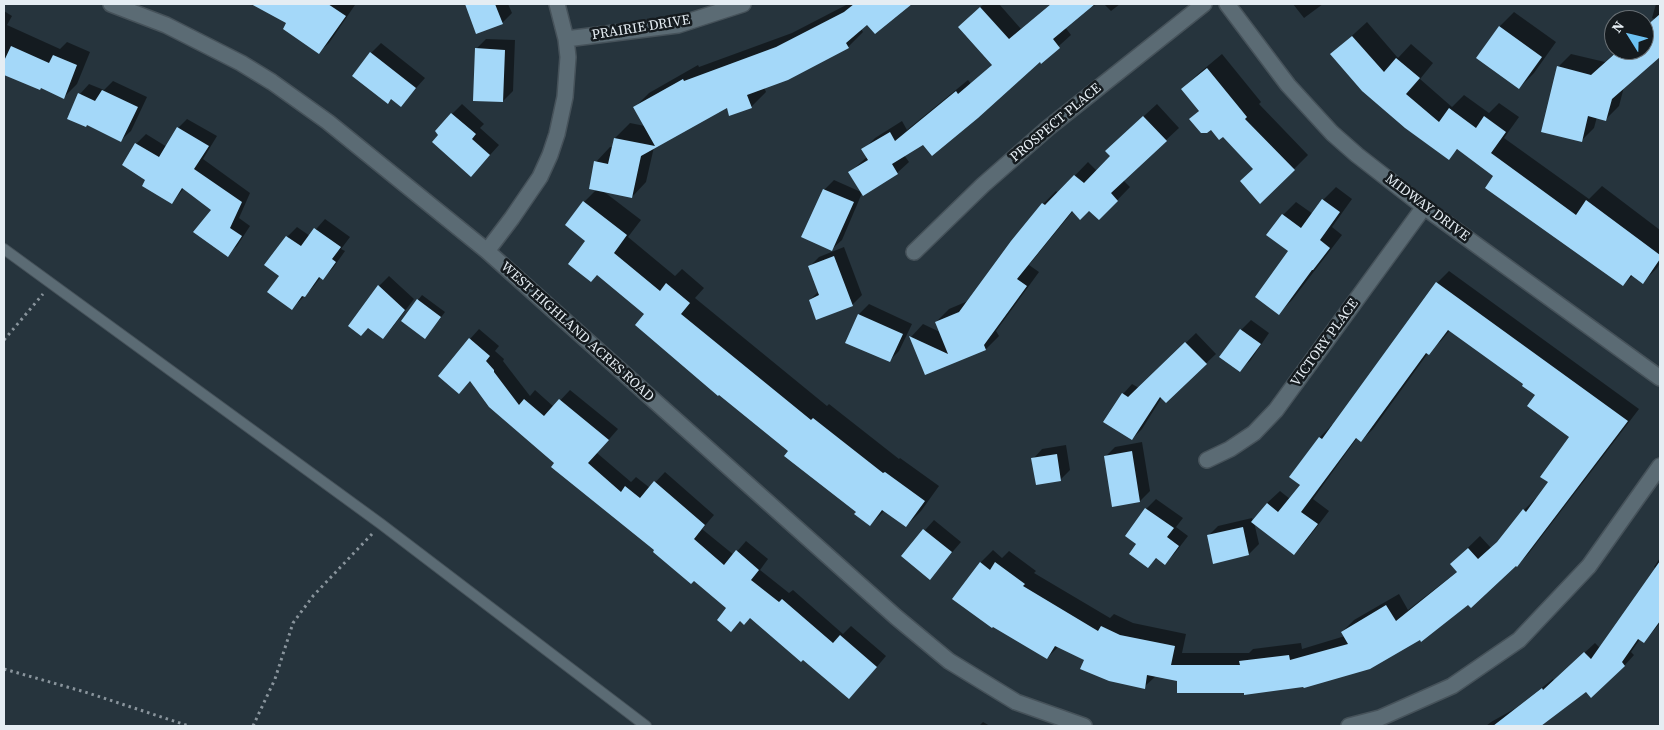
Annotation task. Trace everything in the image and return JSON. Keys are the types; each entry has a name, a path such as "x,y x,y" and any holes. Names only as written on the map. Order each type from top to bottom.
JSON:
{"street":[{"name":"WEST HIGHLAND ACRES ROAD","path":"111,4 166,25 207,45 272,82 328,122 487,251 896,618 950,661 1016,702 1084,726"},
{"path":"487,251 540,177 550,155 562,114 568,71 566,39 557,4"},
{"name":"PRAIRIE DRIVE","path":"566,39 678,25 743,4"},
{"name":"PROSPECT PLACE","path":"914,252 983,185 1048,128 1204,4"},
{"name":"MIDWAY DRIVE","path":"1227,4 1288,85 1309,109 1357,155 1424,207 1660,378"},
{"name":"VICTORY PLACE","path":"1207,460 1230,450 1254,433 1276,410 1424,207"},
{"path":"1349,726 1380,718 1452,686 1519,640 1589,566 1660,466"}],"lane":[{"path":"4,249 381,524 646,726"}],"path":[{"path":"4,340 51,284"},
{"path":"253,726 275,678 293,623 313,596 381,524"},
{"path":"4,669 85,692 189,726"}],"building":[{"path":"251,4 328,4 346,16 319,54 283,29 286,23"},
{"path":"465,4 495,4 503,24 476,34"},
{"path":"854,4 912,4 875,34 867,25 846,43 849,48 788,80 747,95 752,108 729,116 727,108 641,156 632,198 589,189 594,161 608,164 614,138 655,146 633,107 683,79 684,81 776,47 844,12"},
{"path":"1051,4 1095,4 1053,39 1060,48 1041,64 1040,62 978,118 932,156 923,145 892,164 898,174 863,196 848,172 868,160 861,149 890,132 895,141 956,91 958,94 992,65 958,27 980,7 1009,39"},
{"path":"1660,14 1660,57 1612,99 1606,121 1588,116 1582,142 1541,132 1557,66 1591,75 1608,60 1654,60 1654,19"},
{"path":"1499,26 1542,57 1519,89 1476,58"},
{"path":"1352,36 1384,72 1396,58 1420,78 1406,94 1439,122 1449,108 1476,128 1484,116 1506,132 1491,153 1576,215 1586,200 1660,255 1660,259 1643,284 1631,275 1623,286 1485,188 1493,176 1457,149 1449,160 1405,128 1362,91 1330,54"},
{"path":"11,46 49,63 53,55 77,65 64,99 41,88 40,90 4,75 4,61"},
{"path":"475,48 505,50 503,102 473,101"},
{"path":"370,52 416,88 401,107 391,99 388,104 352,76"},
{"path":"1207,68 1247,117 1245,119 1295,170 1260,204 1240,181 1253,169 1223,137 1219,140 1211,130 1207,133 1201,133 1189,119 1199,111 1181,89"},
{"path":"102,90 138,107 121,142 87,125 86,127 67,119 78,93 95,101"},
{"path":"451,113 476,134 472,139 490,155 471,177 432,142 438,135 435,131"},
{"path":"1143,116 1167,141 1111,193 1118,201 1099,220 1089,211 1080,220 1072,211 1017,279 1027,286 984,345 986,350 925,375 909,336 948,354 935,322 959,312 1011,241 1042,203 1045,205 1074,175 1084,183 1110,156 1105,151"},
{"path":"177,127 209,146 194,169 242,202 230,228 242,236 228,257 193,232 211,210 182,188 172,204 142,186 145,180 122,165 135,143 159,157"},
{"path":"823,189 854,202 832,251 801,237"},
{"path":"1322,199 1340,212 1320,240 1330,248 1279,315 1255,297 1288,251 1266,235 1282,214 1301,228"},
{"path":"583,201 627,235 614,253 660,291 666,283 690,303 681,314 811,420 813,418 883,473 885,472 925,501 906,527 882,510 870,526 854,514 856,512 784,456 788,451 718,396 635,325 644,314 597,275 591,282 568,264 585,241 565,225"},
{"path":"314,228 341,247 332,259 336,262 323,280 319,277 305,297 302,296 292,310 267,292 279,276 264,265 286,236 301,246"},
{"path":"834,256 853,306 816,320 809,300 819,295 808,266"},
{"path":"1436,282 1628,421 1517,567 1471,608 1468,605 1421,642 1420,640 1370,669 1304,688 1244,695 1244,693 1177,693 1177,681 1147,675 1145,689 1109,681 1080,669 1084,660 1055,646 1047,659 992,628 952,599 980,562 990,570 995,562 1025,584 1023,586 1098,631 1101,626 1120,635 1175,646 1171,665 1240,665 1239,661 1289,655 1290,660 1348,644 1341,632 1386,605 1396,621 1457,572 1450,564 1468,548 1478,559 1497,542 1523,509 1526,512 1548,482 1540,477 1569,437 1527,406 1535,395 1522,386 1523,384 1448,330 1429,355 1426,353 1361,442 1356,438 1301,512 1318,524 1294,555 1251,522 1267,503 1278,512 1300,485 1289,477 1319,437 1322,439"},
{"path":"378,285 405,310 383,339 368,328 361,336 348,326"},
{"path":"417,299 441,317 425,339 401,321"},
{"path":"858,314 903,334 890,362 845,343"},
{"path":"1240,329 1261,344 1240,372 1219,357"},
{"path":"469,338 490,356 486,361 519,405 524,399 544,416 559,399 609,440 588,463 621,492 625,486 640,498 654,481 705,525 694,539 724,565 736,550 759,570 751,580 779,602 782,599 833,643 840,635 877,667 849,699 803,660 801,662 750,618 744,625 740,621 731,632 717,620 726,608 694,581 691,584 653,552 654,550 551,467 554,463 489,407 470,381 459,394 438,376"},
{"path":"1185,342 1207,364 1166,403 1160,397 1132,440 1103,422 1122,393 1128,397"},
{"path":"1132,451 1140,502 1112,507 1104,456"},
{"path":"1057,454 1061,481 1036,485 1031,458"},
{"path":"1145,508 1174,528 1167,537 1179,546 1165,565 1156,558 1148,568 1129,554 1136,544 1125,536"},
{"path":"1243,527 1249,555 1213,564 1207,535"},
{"path":"923,529 952,552 930,580 901,556"},
{"path":"1660,561 1660,621 1644,643 1638,639 1622,662 1625,666 1591,698 1586,692 1541,726 1493,726 1542,688 1543,690 1584,652 1591,659"}]}
